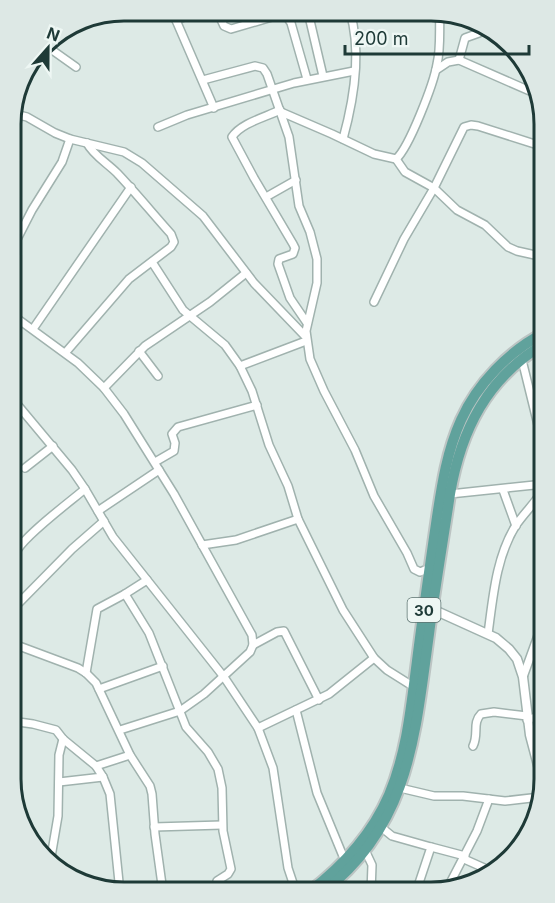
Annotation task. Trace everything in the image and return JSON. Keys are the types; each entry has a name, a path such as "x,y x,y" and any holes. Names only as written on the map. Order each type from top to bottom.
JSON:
{"main road":[{"name":"30","path":"334,882 365,850 381,827 400,788 412,747 414,687 443,478 460,421 473,397 491,374 513,354 534,340"},
{"name":"30","path":"321,882 345,861 371,827 388,797 415,703 458,457 474,416 494,386 534,351"}],"street":[{"path":"176,21 214,108"},
{"path":"222,21 224,26 231,29 258,21"},
{"path":"290,21 307,79"},
{"path":"310,21 324,76"},
{"path":"343,139 349,117 354,71 355,37 352,21"},
{"path":"396,159 410,137 436,70 439,22"},
{"path":"459,60 465,38 479,33"},
{"path":"52,50 76,67"},
{"path":"436,70 448,62 459,60 528,90"},
{"path":"203,80 252,66 260,66 265,70 289,137 299,206 313,242 318,268 316,289 307,323 306,339 310,359 374,496 414,569 420,572 430,568"},
{"path":"158,127 187,115 307,79 354,71"},
{"path":"307,323 290,298 278,264 279,259 292,254 295,248 232,137 245,126 281,111 374,154 396,159 405,172 434,188 458,210 485,225 508,247 534,255"},
{"path":"22,116 70,139 124,152 142,163 203,216 246,273 306,339"},
{"path":"374,302 404,239 434,188 462,130 467,125 478,126 534,144"},
{"path":"21,231 62,162 70,139"},
{"path":"66,352 117,291 171,247 174,238 130,187 93,152 87,143"},
{"path":"266,197 296,180"},
{"path":"33,329 130,187"},
{"path":"152,262 178,304 189,317 225,345 240,366 257,405 269,445 288,486 297,519 344,610 374,658 387,670 414,687"},
{"path":"104,388 140,351 246,273"},
{"path":"21,321 66,352 104,388 124,414 155,462 202,545 249,630 253,645"},
{"path":"240,366 306,339"},
{"path":"140,351 158,376"},
{"path":"522,360 534,409"},
{"path":"155,462 174,451 175,443 172,434 178,427 257,405"},
{"path":"21,409 85,489 118,544 224,677 258,728 273,768 288,868 293,882"},
{"path":"24,468 53,446"},
{"path":"98,511 159,470"},
{"path":"450,494 534,487"},
{"path":"21,545 85,489"},
{"path":"503,489 516,526"},
{"path":"488,634 498,568 516,526 534,500"},
{"path":"202,545 236,540 297,519"},
{"path":"21,600 104,521"},
{"path":"87,672 97,609 147,580"},
{"path":"125,594 149,633 186,727 208,752 218,769 222,788 222,825 231,869 217,882"},
{"path":"432,609 488,634 504,644 513,654 520,665 523,677 527,718 534,754"},
{"path":"120,730 180,711 224,677 245,658 253,645 277,632 284,632 319,700"},
{"path":"21,647 87,672 99,689 130,755 150,786 162,882"},
{"path":"523,677 534,647"},
{"path":"258,728 319,700 348,681 374,658"},
{"path":"99,689 163,666"},
{"path":"296,710 317,793 345,861"},
{"path":"473,746 477,738 476,719 481,714 494,712 527,718 534,716"},
{"path":"21,723 53,729 96,766 103,777 110,794 119,882"},
{"path":"52,853 58,816 59,755 63,739"},
{"path":"96,766 130,755"},
{"path":"59,782 103,777"},
{"path":"400,788 434,796 463,796 505,801 532,798"},
{"path":"452,880 483,818 489,799"},
{"path":"154,827 222,825"},
{"path":"381,827 392,837 464,857 484,867"},
{"path":"419,882 431,847"},
{"path":"365,850 372,865 371,882"}]}
